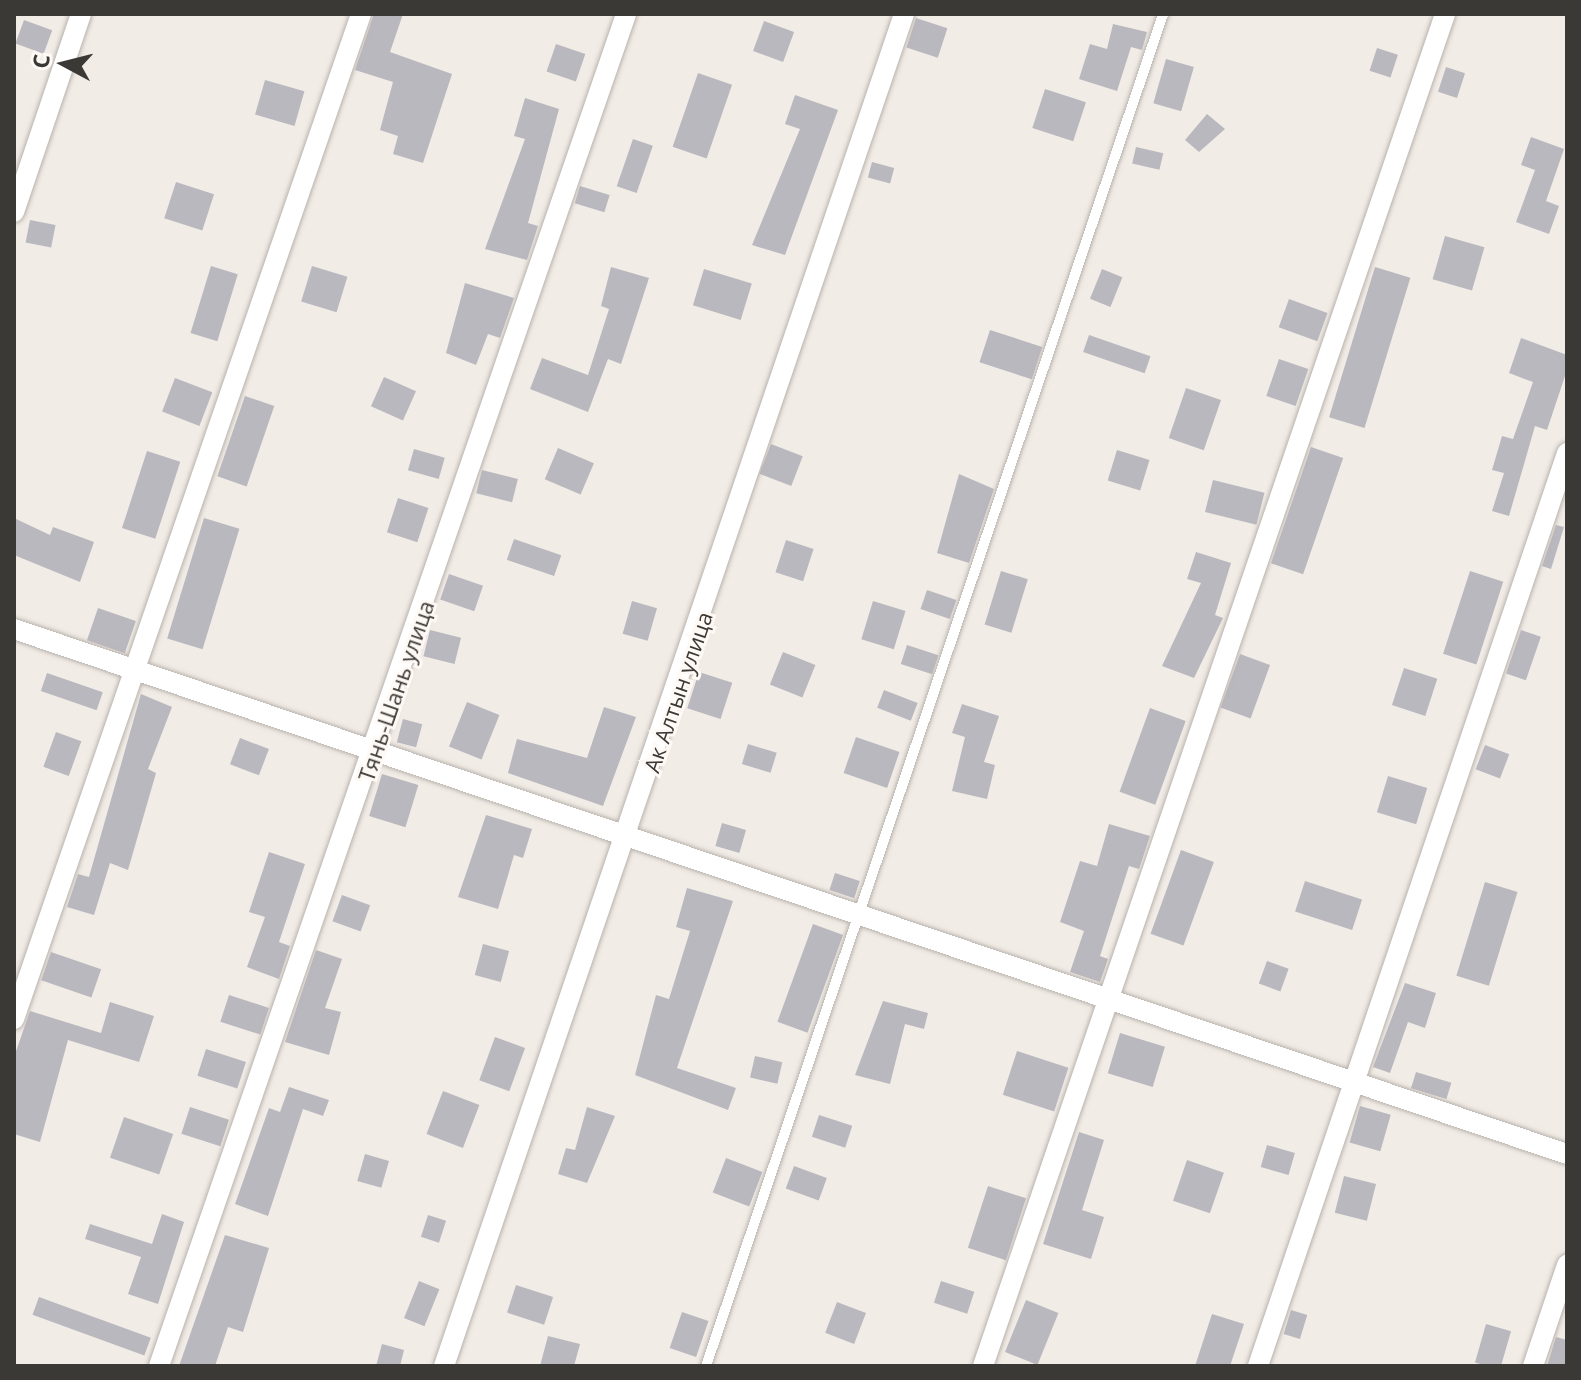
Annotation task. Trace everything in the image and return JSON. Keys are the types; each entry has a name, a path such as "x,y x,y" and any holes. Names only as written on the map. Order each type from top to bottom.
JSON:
{"street":[{"path":"14,212 81,14"},
{"path":"14,1019 361,14"},
{"name":"Тянь-Шань улица","path":"159,1366 376,749 626,14"},
{"name":"Ак Алтын улица","path":"444,1366 627,837 904,14"},
{"path":"983,1366 1445,14"},
{"path":"1258,1366 1567,453"},
{"path":"14,629 1567,1154"},
{"path":"1533,1366 1567,1265"}],"lane":[{"path":"706,1366 1163,14"}],"building":[{"path":"374,14 403,14 390,52 452,74 423,163 393,154 398,136 380,130 393,82 355,70"},
{"path":"916,18 947,28 938,58 906,47"},
{"path":"24,20 52,30 44,54 15,43"},
{"path":"764,21 794,32 783,62 753,51"},
{"path":"1113,24 1147,32 1142,50 1131,47 1117,91 1079,79 1090,44 1107,49"},
{"path":"556,44 585,54 576,82 547,71"},
{"path":"1377,48 1398,55 1391,78 1370,71"},
{"path":"1166,59 1194,67 1181,111 1153,103"},
{"path":"1446,67 1465,73 1457,98 1438,92"},
{"path":"698,73 732,85 707,158 673,147"},
{"path":"265,80 304,91 294,126 255,115"},
{"path":"1045,89 1086,102 1073,141 1032,128"},
{"path":"795,95 838,110 785,255 752,245 800,129 785,124"},
{"path":"525,98 559,109 528,223 538,226 527,260 485,249 525,139 514,136"},
{"path":"1207,114 1225,129 1199,152 1185,140"},
{"path":"1531,137 1564,149 1546,201 1559,206 1549,234 1516,222 1535,170 1521,165"},
{"path":"633,139 653,146 637,193 617,186"},
{"path":"1136,147 1163,153 1159,170 1132,164"},
{"path":"872,162 894,168 890,183 868,177"},
{"path":"176,182 214,194 202,231 164,218"},
{"path":"580,186 610,195 604,212 575,203"},
{"path":"30,220 56,225 51,248 26,243"},
{"path":"1445,236 1484,247 1472,291 1433,279"},
{"path":"211,266 238,274 217,341 191,333"},
{"path":"312,266 347,277 337,312 301,301"},
{"path":"611,267 649,278 621,364 608,359 588,412 530,389 542,358 588,375 609,309 601,306"},
{"path":"1375,267 1410,278 1364,428 1329,417"},
{"path":"704,269 752,284 741,320 693,305"},
{"path":"1102,269 1122,277 1110,307 1090,299"},
{"path":"465,283 514,298 500,338 488,334 476,365 446,353"},
{"path":"1289,299 1328,313 1317,341 1279,327"},
{"path":"990,330 1042,347 1032,379 979,362"},
{"path":"1089,335 1150,356 1145,373 1083,352"},
{"path":"1521,338 1567,355 1567,370 1547,430 1535,426 1509,516 1492,511 1504,473 1492,470 1502,436 1513,439 1533,382 1509,373"},
{"path":"1279,359 1308,369 1296,406 1266,396"},
{"path":"384,377 416,391 403,420 371,406"},
{"path":"175,378 212,392 199,426 162,412"},
{"path":"1186,388 1221,400 1204,450 1169,438"},
{"path":"245,396 274,406 247,486 217,476"},
{"path":"771,444 803,456 791,486 760,474"},
{"path":"1311,447 1343,458 1303,574 1271,563"},
{"path":"558,448 594,463 581,495 545,479"},
{"path":"414,449 445,458 439,479 408,470"},
{"path":"1117,450 1150,460 1140,491 1108,481"},
{"path":"147,451 180,462 155,539 122,528"},
{"path":"482,470 518,479 512,502 476,493"},
{"path":"959,474 994,489 969,563 937,553"},
{"path":"1213,480 1264,493 1256,525 1205,512"},
{"path":"398,498 428,508 417,542 387,532"},
{"path":"14,518 50,535 53,527 94,542 80,582 14,555"},
{"path":"204,518 239,529 203,649 167,638"},
{"path":"1556,525 1564,527 1551,569 1542,566"},
{"path":"514,539 561,555 554,576 507,560"},
{"path":"786,540 814,549 803,581 775,572"},
{"path":"1196,552 1231,563 1215,615 1223,618 1194,678 1162,666 1201,583 1187,579"},
{"path":"1001,571 1028,579 1011,633 985,625"},
{"path":"1470,571 1503,582 1476,665 1443,654"},
{"path":"449,574 483,586 474,611 440,600"},
{"path":"927,590 956,600 950,619 920,609"},
{"path":"632,601 657,608 648,641 623,634"},
{"path":"873,601 906,611 894,649 861,639"},
{"path":"98,608 136,621 125,653 87,640"},
{"path":"430,630 461,638 455,664 423,656"},
{"path":"1521,630 1541,637 1526,680 1506,673"},
{"path":"907,645 938,655 932,674 901,664"},
{"path":"783,652 815,665 802,698 770,684"},
{"path":"1240,654 1270,665 1251,719 1221,708"},
{"path":"1404,668 1437,679 1425,716 1392,705"},
{"path":"699,672 732,683 721,719 687,708"},
{"path":"47,673 103,692 97,710 41,691"},
{"path":"884,690 918,703 911,721 877,708"},
{"path":"141,694 172,707 148,769 156,773 128,870 110,863 94,915 67,907 78,874 89,877"},
{"path":"467,702 499,715 481,760 449,747"},
{"path":"962,704 999,716 984,762 995,765 987,799 952,791 965,737 952,733"},
{"path":"604,707 636,717 603,806 508,773 517,739 587,758"},
{"path":"1150,708 1186,721 1155,805 1120,792"},
{"path":"403,719 422,724 416,747 397,742"},
{"path":"56,732 81,741 69,776 43,767"},
{"path":"856,737 899,752 887,788 844,773"},
{"path":"240,738 269,749 259,775 230,764"},
{"path":"748,744 777,753 771,773 742,764"},
{"path":"1485,745 1509,754 1500,779 1476,769"},
{"path":"382,774 418,785 405,827 369,816"},
{"path":"1388,776 1427,788 1416,824 1377,812"},
{"path":"486,815 532,829 523,858 514,855 498,909 458,897"},
{"path":"722,823 746,830 739,853 715,846"},
{"path":"1109,824 1150,836 1139,869 1129,866 1100,956 1108,959 1100,982 1070,972 1084,931 1060,922 1080,861 1097,866"},
{"path":"1181,850 1214,862 1183,946 1151,934"},
{"path":"269,852 305,864 279,942 290,946 279,979 247,967 265,917 249,912"},
{"path":"835,873 860,881 854,898 829,890"},
{"path":"1305,881 1362,900 1352,930 1295,911"},
{"path":"1485,882 1518,892 1489,986 1456,976"},
{"path":"687,888 733,901 677,1068 736,1088 728,1110 635,1075 656,995 669,999 690,931 676,927"},
{"path":"342,895 370,905 361,932 332,921"},
{"path":"813,924 843,935 808,1033 777,1022"},
{"path":"483,944 509,951 501,982 475,975"},
{"path":"316,950 342,959 325,1008 341,1012 329,1055 285,1042"},
{"path":"51,952 101,969 91,998 41,980"},
{"path":"1267,961 1289,969 1280,991 1259,984"},
{"path":"1405,983 1436,993 1425,1028 1408,1022 1390,1073 1373,1067"},
{"path":"229,995 269,1008 260,1035 220,1022"},
{"path":"883,1001 928,1013 924,1029 905,1024 890,1084 855,1075"},
{"path":"110,1002 154,1016 139,1062 68,1040 40,1142 14,1134 14,1057 30,1011 101,1033"},
{"path":"1120,1033 1165,1047 1153,1087 1108,1073"},
{"path":"495,1037 525,1048 509,1091 479,1080"},
{"path":"206,1049 246,1062 237,1089 197,1076"},
{"path":"1017,1051 1068,1068 1054,1111 1003,1095"},
{"path":"755,1056 782,1062 777,1084 750,1077"},
{"path":"1416,1072 1451,1083 1446,1099 1411,1088"},
{"path":"289,1087 329,1100 323,1116 303,1109 268,1216 235,1204 269,1108 280,1112"},
{"path":"443,1091 479,1105 463,1148 427,1134"},
{"path":"1360,1106 1391,1115 1380,1151 1350,1143"},
{"path":"190,1107 229,1120 220,1146 181,1134"},
{"path":"587,1107 615,1116 587,1183 558,1174 566,1148 575,1150"},
{"path":"819,1115 852,1126 845,1148 812,1137"},
{"path":"124,1117 173,1134 159,1175 110,1158"},
{"path":"1079,1132 1104,1140 1082,1210 1104,1217 1091,1259 1043,1244"},
{"path":"1267,1145 1295,1153 1289,1175 1261,1167"},
{"path":"365,1154 389,1161 381,1188 357,1181"},
{"path":"726,1158 762,1172 749,1207 713,1193"},
{"path":"1187,1160 1224,1173 1210,1213 1173,1201"},
{"path":"794,1166 827,1178 819,1201 786,1189"},
{"path":"1344,1176 1376,1184 1367,1221 1335,1213"},
{"path":"988,1186 1026,1198 1006,1260 968,1248"},
{"path":"162,1214 184,1222 158,1304 128,1294 141,1257 85,1239 90,1224 152,1244"},
{"path":"428,1215 446,1221 439,1243 421,1237"},
{"path":"225,1235 269,1248 243,1332 228,1327 215,1366 179,1366"},
{"path":"419,1281 439,1289 424,1326 404,1318"},
{"path":"941,1281 974,1292 967,1314 934,1303"},
{"path":"516,1285 553,1297 544,1325 507,1313"},
{"path":"39,1297 151,1338 144,1356 33,1315"},
{"path":"1026,1300 1058,1313 1037,1365 1005,1352"},
{"path":"837,1302 866,1313 854,1344 825,1333"},
{"path":"1291,1310 1307,1315 1300,1339 1284,1334"},
{"path":"682,1312 708,1321 696,1357 670,1348"},
{"path":"1212,1314 1244,1324 1230,1366 1195,1366"},
{"path":"1486,1324 1511,1331 1501,1366 1475,1362"},
{"path":"548,1336 580,1344 574,1366 540,1366"},
{"path":"1556,1337 1567,1340 1567,1366 1547,1366"},
{"path":"382,1344 404,1350 400,1366 376,1366"}]}
